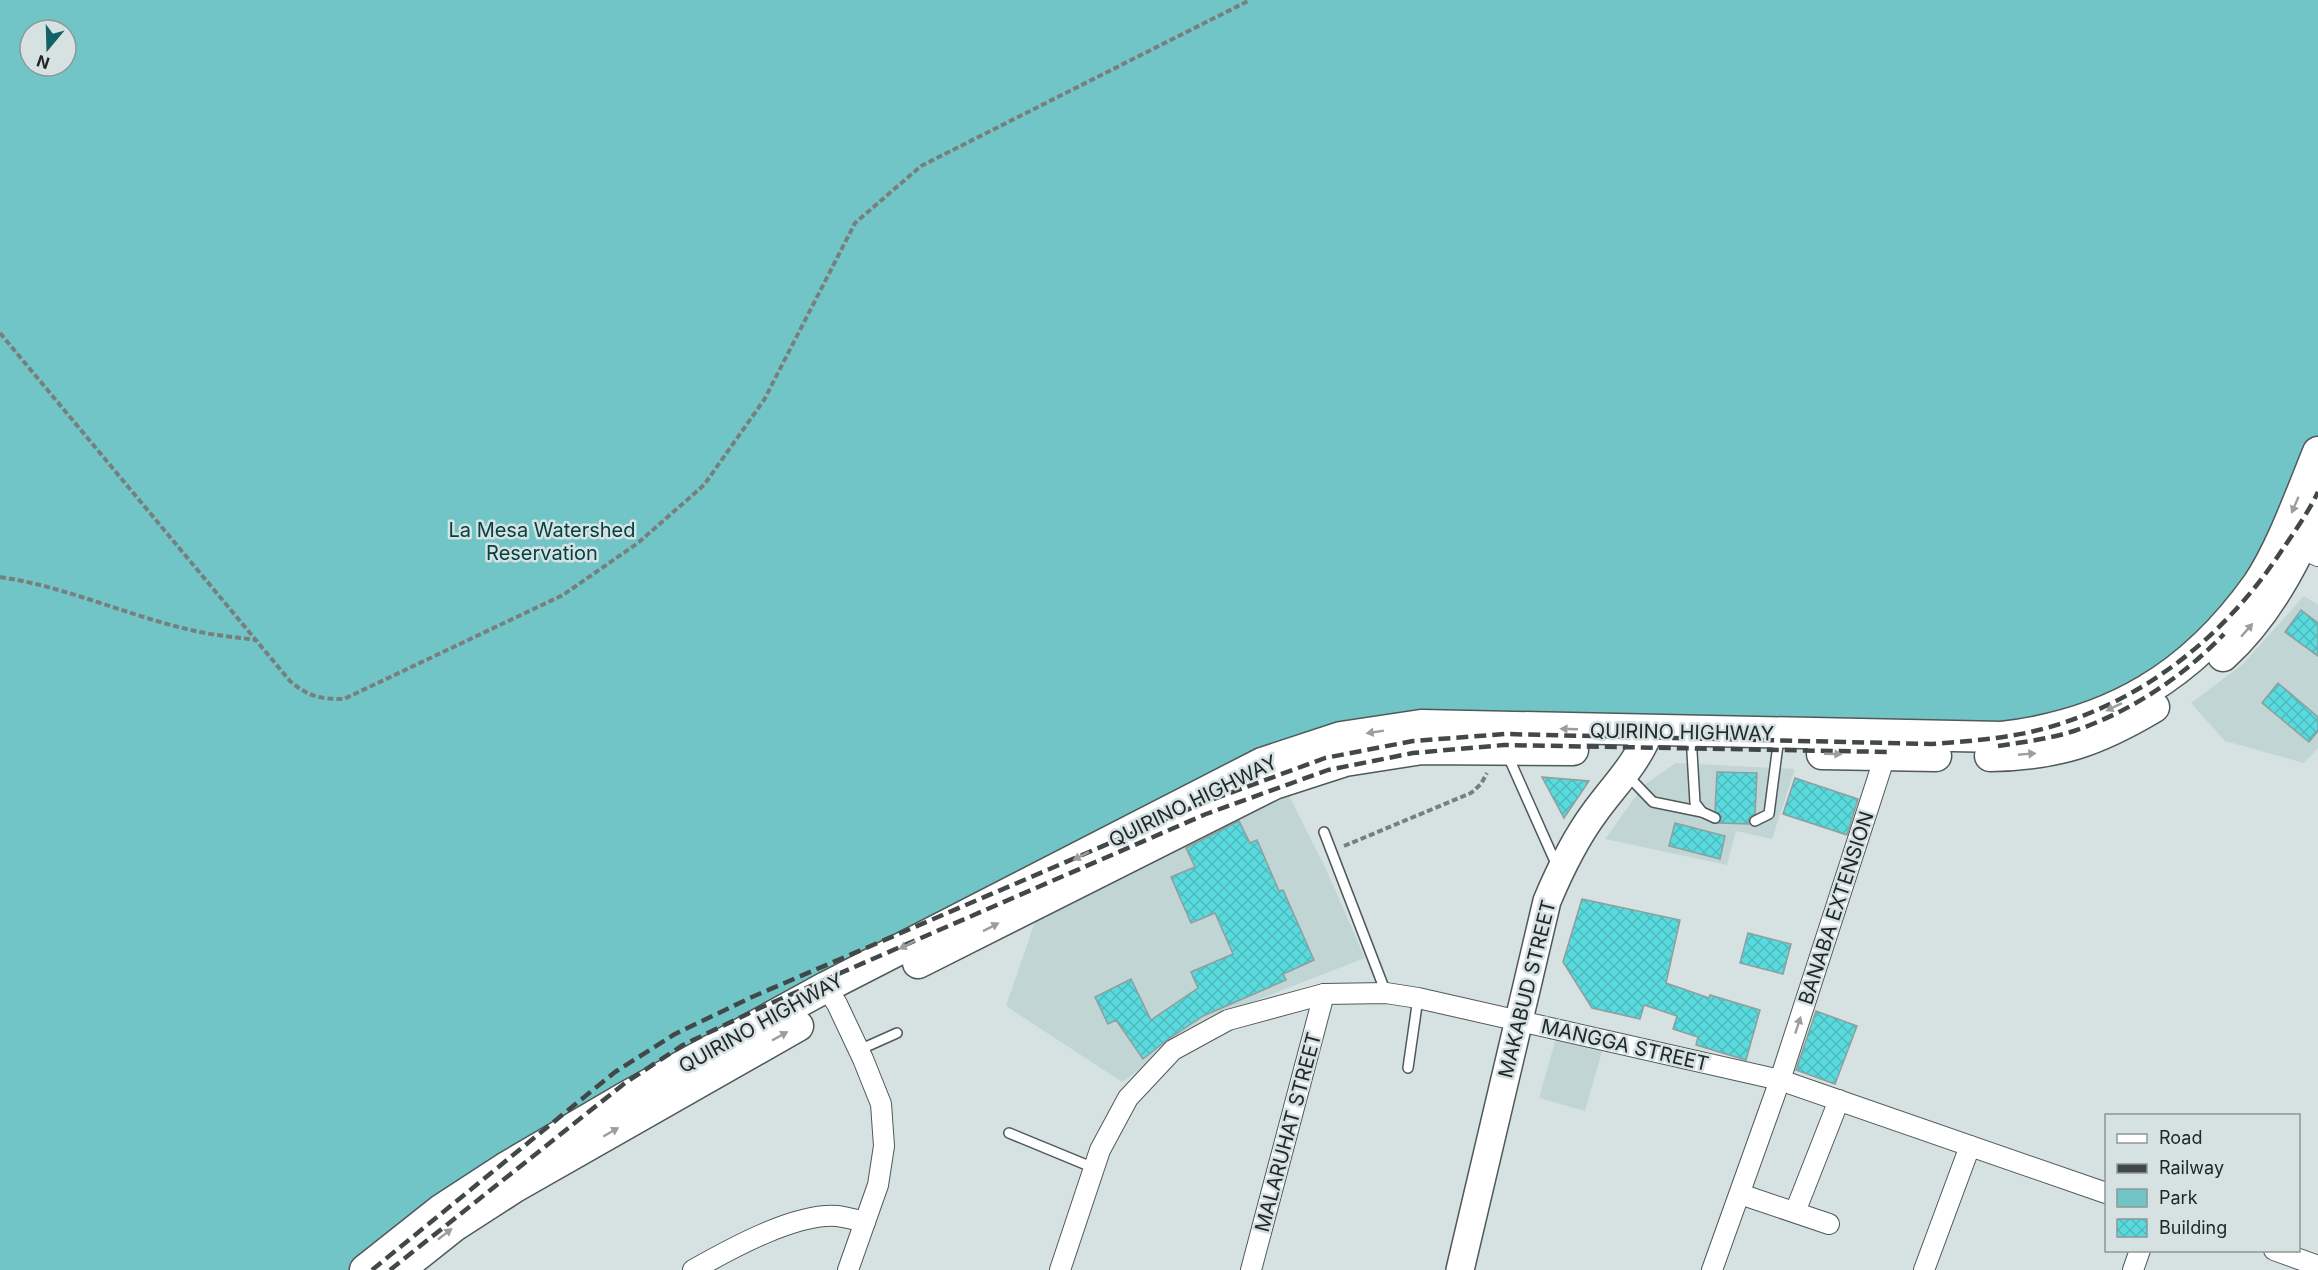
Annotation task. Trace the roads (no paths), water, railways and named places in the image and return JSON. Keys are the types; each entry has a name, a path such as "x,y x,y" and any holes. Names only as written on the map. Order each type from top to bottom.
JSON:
{"main road":[{"name":"QUIRINO HIGHWAY","path":"2300,548 2317,457"},
{"name":"QUIRINO HIGHWAY","path":"365,1270 442,1209 505,1168 626,1097 831,996 1275,784 1345,761 1422,749 1638,752 1690,742 1884,746 2036,733 2078,722 2132,699 2187,662 2214,638 2258,583 2300,548 2318,508"},
{"name":"QUIRINO HIGHWAY","path":"399,1270 453,1227 515,1187 831,996 1262,763 1341,737 1421,725 1638,752"}],"street":[{"name":"BANABA EXTENSION","path":"1712,1270 1780,1080 1884,746"},
{"name":"MAKABUD STREET","path":"1460,1270 1547,901 1560,871 1593,814 1638,752"},
{"name":"MANGGA STREET","path":"1060,1270 1100,1150 1128,1098 1173,1050 1228,1020 1324,994 1386,993 1418,998 1780,1080 2105,1193"},
{"name":"MALARUHAT STREET","path":"1251,1270 1324,994"},
{"path":"831,996 859,1050 881,1104 884,1146 878,1185 848,1270"},
{"path":"1795,1212 1839,1100"},
{"path":"1924,1270 1970,1146"},
{"path":"1740,1194 1829,1224"},
{"path":"693,1270 723,1253 794,1222 837,1216 865,1222"},
{"path":"2133,1270 2140,1252"},
{"path":"2277,1252 2318,1266"}],"lane":[{"path":"1690,742 1695,802 1702,812"},
{"path":"1755,821 1769,814 1779,743"},
{"path":"1498,749 1560,871"},
{"path":"1638,752 1653,802 1702,812 1715,818"},
{"path":"1324,832 1386,993"},
{"path":"1408,1068 1418,998"},
{"path":"859,1050 897,1033"},
{"path":"1009,1133 1094,1168"}],"railway":[{"path":"372,1270 615,1072 675,1034 752,997 1203,803 1325,758 1413,741 1505,734 1931,744 2026,733 2102,708 2171,668 2202,643 2256,585 2295,531 2318,492"},
{"path":"1998,746 2065,734 2115,714 2173,679 2224,634"},
{"path":"390,1270 625,1083 683,1045 760,1008 1206,814 1328,770 1413,753 1504,745 1890,752"}],"park label":[{"name":"La Mesa Watershed Reservation","path":"542,542"}]}
